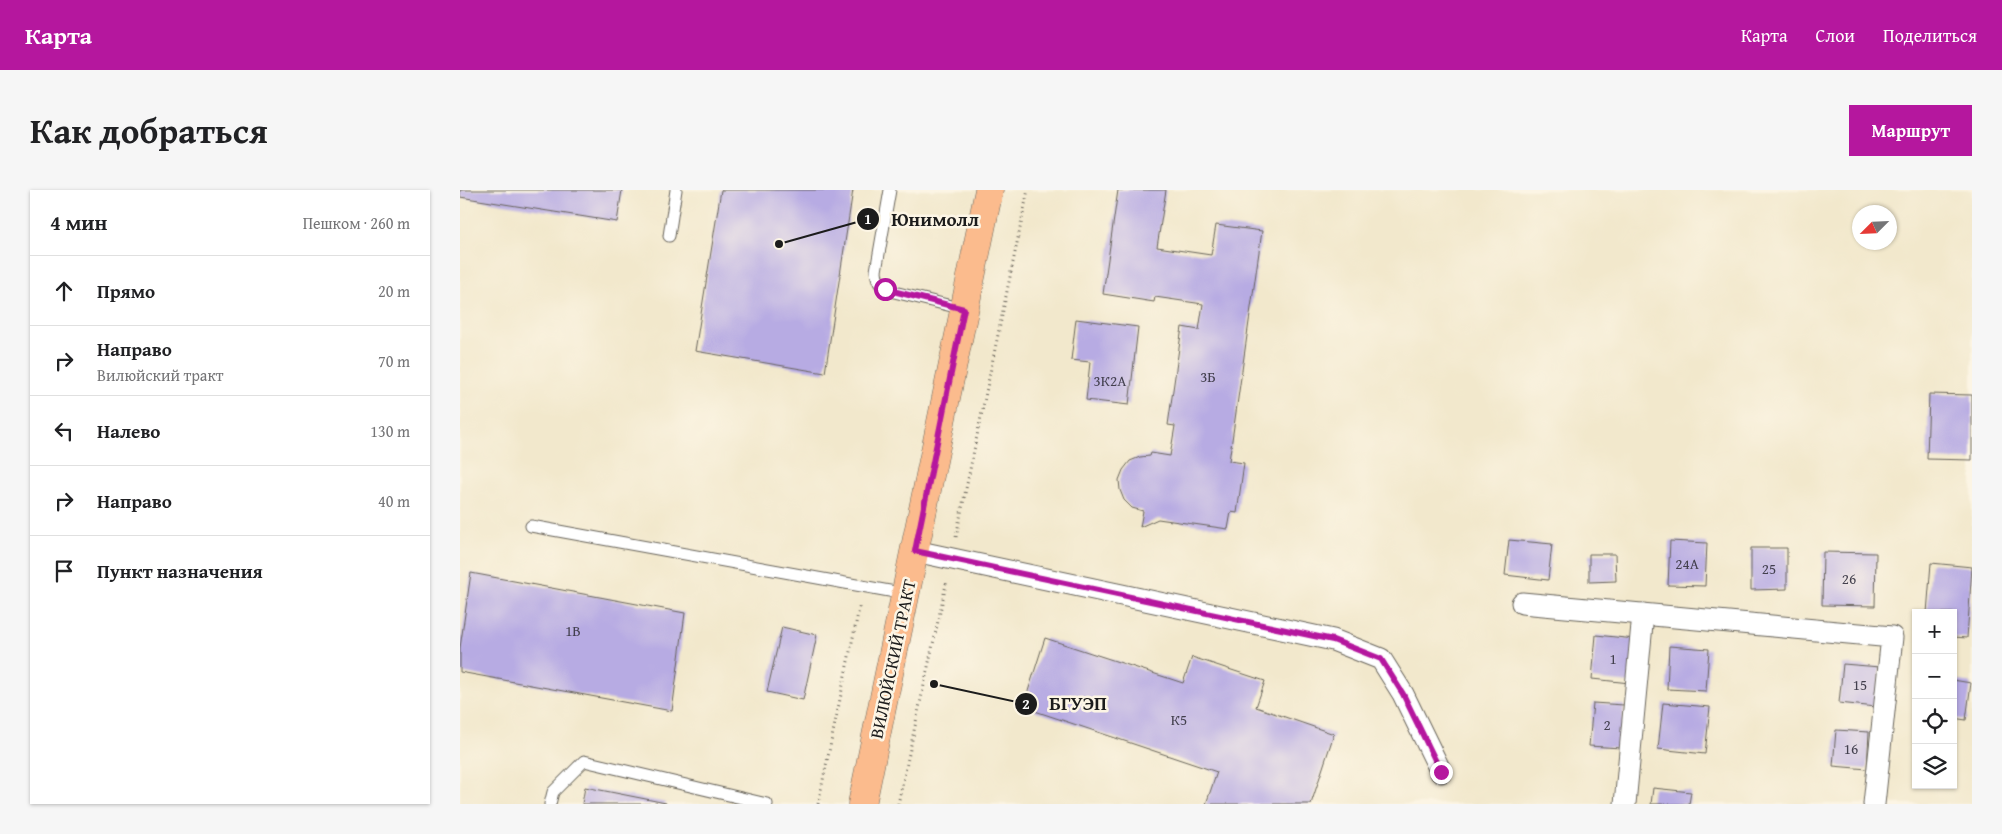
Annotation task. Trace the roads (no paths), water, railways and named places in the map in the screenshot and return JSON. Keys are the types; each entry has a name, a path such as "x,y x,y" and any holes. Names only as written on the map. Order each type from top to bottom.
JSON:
{"main road":[{"name":"ВИЛЮЙСКИЙ ТРАКТ","path":"862,804 989,190"}],"street":[{"path":"915,551 1333,640 1381,659 1403,694 1441,772"},
{"path":"1522,603 1892,637 1874,804"},
{"path":"1625,804 1643,614"}],"lane":[{"path":"669,236 676,190"},
{"path":"890,190 876,271 878,281 885,289 890,291 964,309"},
{"path":"530,526 906,594"},
{"path":"550,804 553,792 584,761 768,804"}],"place":[{"name":"Юнимолл","path":"779,244"},
{"name":"БГУЭП","path":"934,684"}]}
